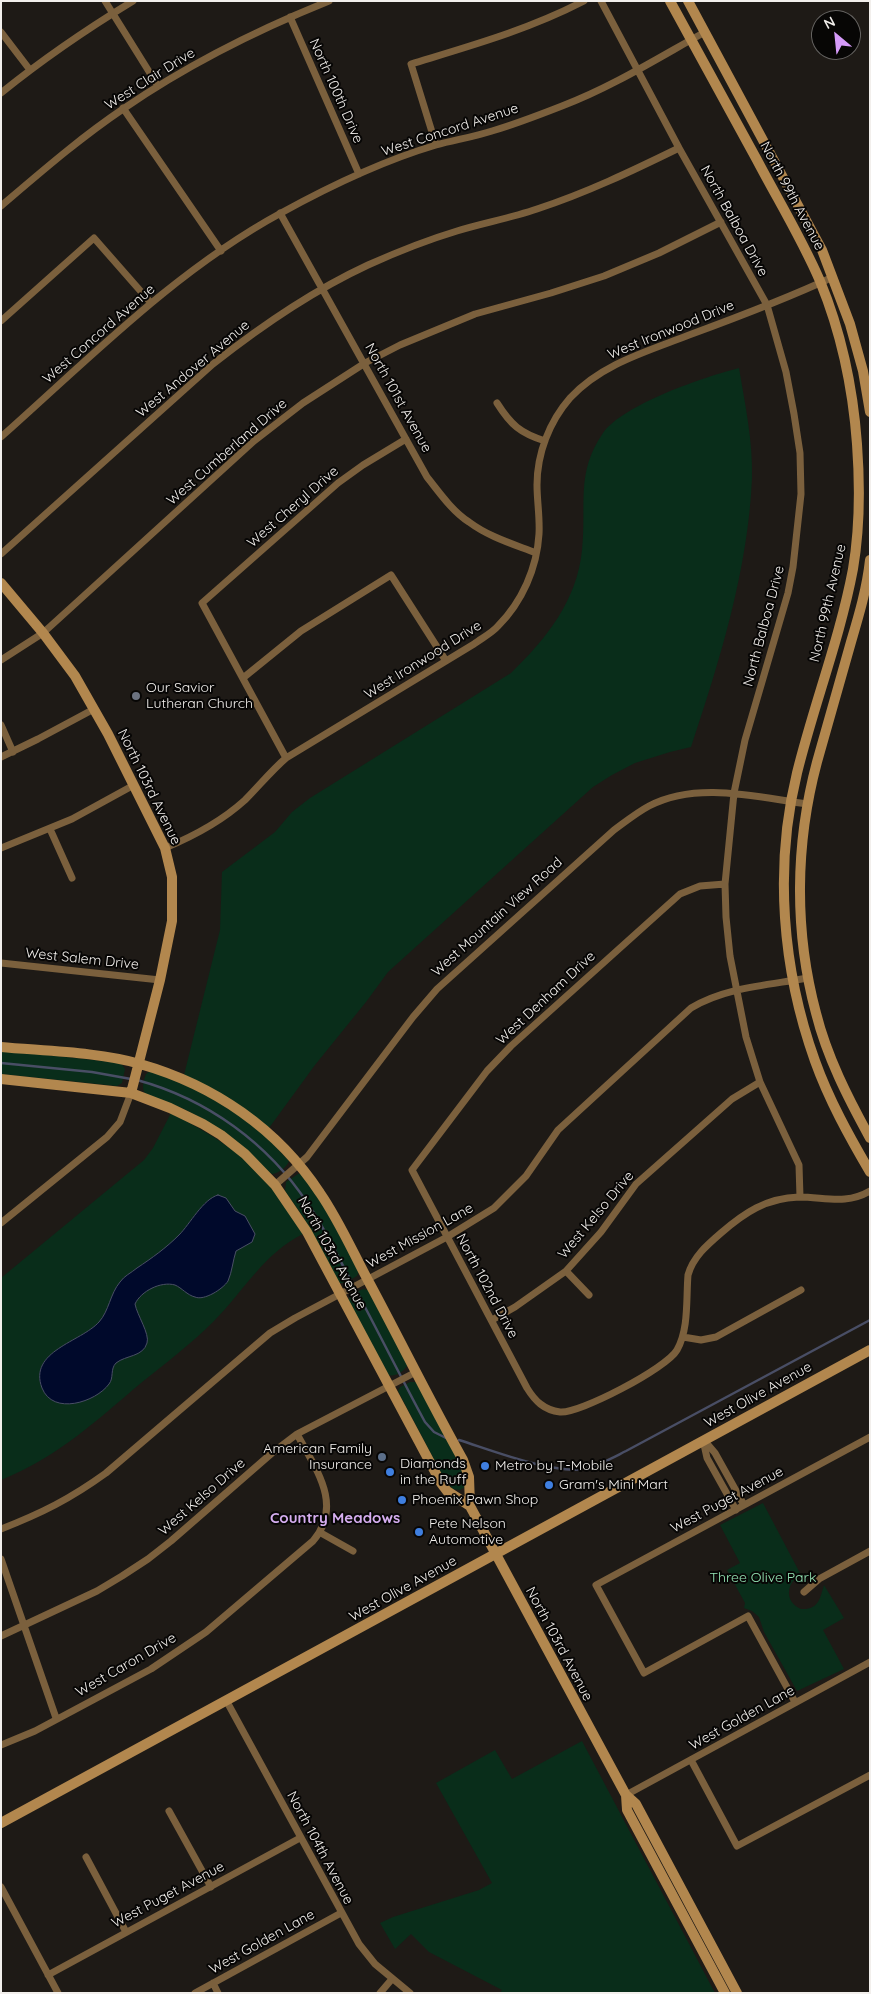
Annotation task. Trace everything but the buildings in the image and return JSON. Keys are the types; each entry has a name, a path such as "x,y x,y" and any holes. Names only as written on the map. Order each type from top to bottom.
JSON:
{"main road":[{"name":"North 99th Avenue","path":"670,1 791,223 820,283 843,354 851,395 857,443 857,530 853,568 791,802 784,876 785,922 793,980 815,1062 844,1125 870,1172"},
{"name":"North 99th Avenue","path":"688,1 808,222 833,277 850,324 863,371 870,412"},
{"path":"870,560 862,604 807,804 802,842 800,896 805,960 816,1014 832,1060 870,1138"},
{"name":"North 103rd Avenue","path":"1,583 43,633 75,676 134,785 165,848 172,877 172,921 160,980 131,1093 170,1108 221,1135 245,1154 275,1185 307,1232 441,1483 470,1506 626,1795 636,1804 737,1993"},
{"path":"845,600 862,604"},
{"path":"1,1047 138,1063"},
{"name":"North 103rd Avenue","path":"138,1063 183,1078 222,1099 260,1126 300,1165 330,1209 467,1469 471,1496 470,1506"},
{"path":"1,1079 131,1093"},
{"name":"West Olive Avenue","path":"1,1823 870,1350"},
{"name":"North 103rd Avenue","path":"626,1795 627,1810 725,1993"}],"street":[{"path":"106,1 158,86"},
{"path":"1,93 30,70 133,1"},
{"name":"West Clair Drive","path":"1,206 55,160 123,108 158,86 240,41 329,1"},
{"path":"436,145 411,64 522,30 584,1"},
{"name":"North Balboa Drive","path":"601,1 679,148 767,305 784,364 794,414 800,453 801,494 798,538 788,593 745,740 734,794 725,884 726,917 736,990 746,1037 760,1082 799,1166 800,1197"},
{"name":"North 100th Drive","path":"290,17 359,174"},
{"path":"1,32 30,70"},
{"name":"West Concord Avenue","path":"1,437 151,303 221,251 280,213 359,174 436,145 492,131 564,106 638,70 705,32"},
{"path":"123,108 221,251"},
{"name":"West Andover Avenue","path":"1,554 213,364 245,338 324,288 368,265 413,246 456,231 536,210 590,190 679,148"},
{"name":"North 101st Avenue","path":"280,213 324,288 426,477 452,508 468,522 492,536 536,553"},
{"name":"West Cumberland Drive","path":"1,660 43,633 254,441 303,403 365,363 400,345 475,314 604,276 659,253 721,222"},
{"path":"1,321 94,238 151,303"},
{"name":"West Ironwood Drive","path":"165,848 194,835 229,813 246,798 269,772 286,758 474,644 498,627 514,607 526,587 536,553 539,534 537,484 539,463 545,441 559,413 570,398 587,382 621,362 833,277"},
{"path":"497,403 506,418 519,430 545,441"},
{"name":"West Cheryl Drive","path":"243,678 202,603 338,483 363,465 406,439"},
{"path":"286,758 243,678 301,631 391,575 446,661"},
{"path":"1,757 94,709"},
{"path":"1,725 13,752"},
{"path":"1,848 50,829 134,785"},
{"name":"West Mountain View Road","path":"275,1185 300,1165 425,1002 614,830 650,806 675,796 702,793 734,794 807,804"},
{"path":"50,829 72,878"},
{"name":"West Denham Drive","path":"412,1170 487,1071 511,1046 680,894 700,886 725,884"},
{"name":"West Salem Drive","path":"1,963 160,980"},
{"name":"West Mission Lane","path":"1,1529 68,1500 106,1472 270,1333 447,1238 486,1214 508,1196 526,1176 558,1130 691,1008 713,996 736,990 808,978"},
{"name":"West Kelso Drive","path":"492,1320 515,1307 566,1271 601,1232 636,1184 732,1099 760,1082"},
{"path":"1,1223 107,1137 120,1122 131,1093"},
{"name":"North 102nd Drive","path":"412,1170 526,1388 546,1409 562,1412 580,1409 652,1372 665,1364 676,1353 683,1337"},
{"path":"801,1290 716,1337 702,1340 683,1337 690,1268 702,1250 740,1216 774,1200 800,1197 841,1200 854,1198 870,1191"},
{"path":"566,1271 589,1295"},
{"name":"West Kelso Drive","path":"1,1636 97,1591 148,1559 272,1453 297,1434 416,1372"},
{"path":"297,1434 317,1471 326,1494 327,1511 321,1533 354,1551"},
{"name":"West Puget Avenue","path":"795,1702 748,1616 644,1673 596,1585 870,1437"},
{"path":"704,1440 715,1453 744,1505"},
{"path":"704,1440 707,1458 736,1510"},
{"name":"West Caron Drive","path":"1,1745 12,1742 151,1669 206,1632 308,1547 321,1533"},
{"path":"804,1592 819,1578 870,1551"},
{"path":"1,1559 56,1718"},
{"name":"West Golden Lane","path":"626,1795 870,1662"},
{"name":"North 104th Avenue","path":"226,1700 359,1944 375,1964 410,1993"},
{"path":"691,1760 737,1846 870,1774"},
{"path":"169,1811 211,1887"},
{"name":"West Puget Avenue","path":"48,1974 300,1838"},
{"path":"86,1857 126,1932"},
{"path":"1,1887 58,1993"},
{"name":"West Golden Lane","path":"195,1993 341,1913"},
{"path":"380,1993 392,1979"},
{"path":"213,1983 218,1993"}],"green space":[{"path":"739,368 748,423 752,478 745,547 739,581 722,648 691,747 635,763 593,787 388,972 315,1065 269,1128 228,1098 184,1075 220,930 222,872 275,832 292,812 310,798 511,673 548,633 567,602 574,586 582,550 585,476 594,448 603,433 613,422 646,402 686,385"},
{"path":"1,1050 121,1063 125,1069 122,1083 117,1086 1,1074"},
{"path":"150,1071 200,1091 257,1127 289,1161 288,1163 280,1171 272,1174 208,1123 184,1109 145,1093 143,1084 146,1074"},
{"path":"171,1113 226,1145 251,1165 277,1194 303,1234 277,1251 255,1273 214,1321 197,1337 92,1424 41,1460 1,1480 1,1278 144,1160 153,1148"},
{"path":"301,1174 319,1197 359,1271 357,1276 345,1283 340,1283 335,1278 304,1218 285,1191 286,1182"},
{"path":"363,1289 369,1290 408,1364 407,1367 397,1374 388,1375 348,1300 352,1294"},
{"path":"410,1382 416,1382 464,1469 465,1487 460,1490 453,1489 446,1482 398,1391 400,1387"},
{"name":"Three Olive Park","path":"763,1503 801,1575 792,1582 790,1587 789,1592 792,1602 801,1609 812,1608 818,1602 824,1585 844,1618 823,1630 844,1669 797,1691 764,1632 759,1617 752,1611 744,1608 745,1603 727,1570 740,1563 720,1525"},
{"path":"582,1741 715,1993 500,1993 502,1990 429,1952 411,1934 395,1949 380,1923 393,1917 479,1890 492,1883 436,1783 495,1750 512,1779"}],"water":[{"path":"218,1195 226,1198 235,1211 245,1216 255,1234 252,1242 236,1251 226,1284 213,1294 199,1298 189,1295 175,1285 170,1284 164,1284 147,1291 135,1304 145,1330 147,1343 145,1348 116,1363 109,1384 95,1396 85,1401 65,1404 55,1402 48,1397 42,1388 40,1375 42,1365 49,1356 99,1322 122,1280 169,1244 179,1235 207,1201"}],"waterway":[{"path":"1,1063 92,1072 131,1079"},
{"path":"137,1080 163,1088 188,1099 234,1126 255,1143 292,1182 325,1231 425,1422 434,1432 446,1438"},
{"path":"459,1440 539,1465 570,1470 589,1468 626,1451 870,1320"}],"place":[{"name":"Our Savior Lutheran Church","path":"136,696"},
{"name":"American Family Insurance","path":"382,1457"},
{"name":"Metro by T-Mobile","path":"485,1466"},
{"name":"Diamonds in the Ruff","path":"390,1472"},
{"name":"Gram's Mini Mart","path":"549,1485"},
{"name":"Phoenix Pawn Shop","path":"402,1500"},
{"name":"Pete Nelson Automotive","path":"419,1532"}],"district":[{"name":"Country Meadows","path":"335,1518"}]}
